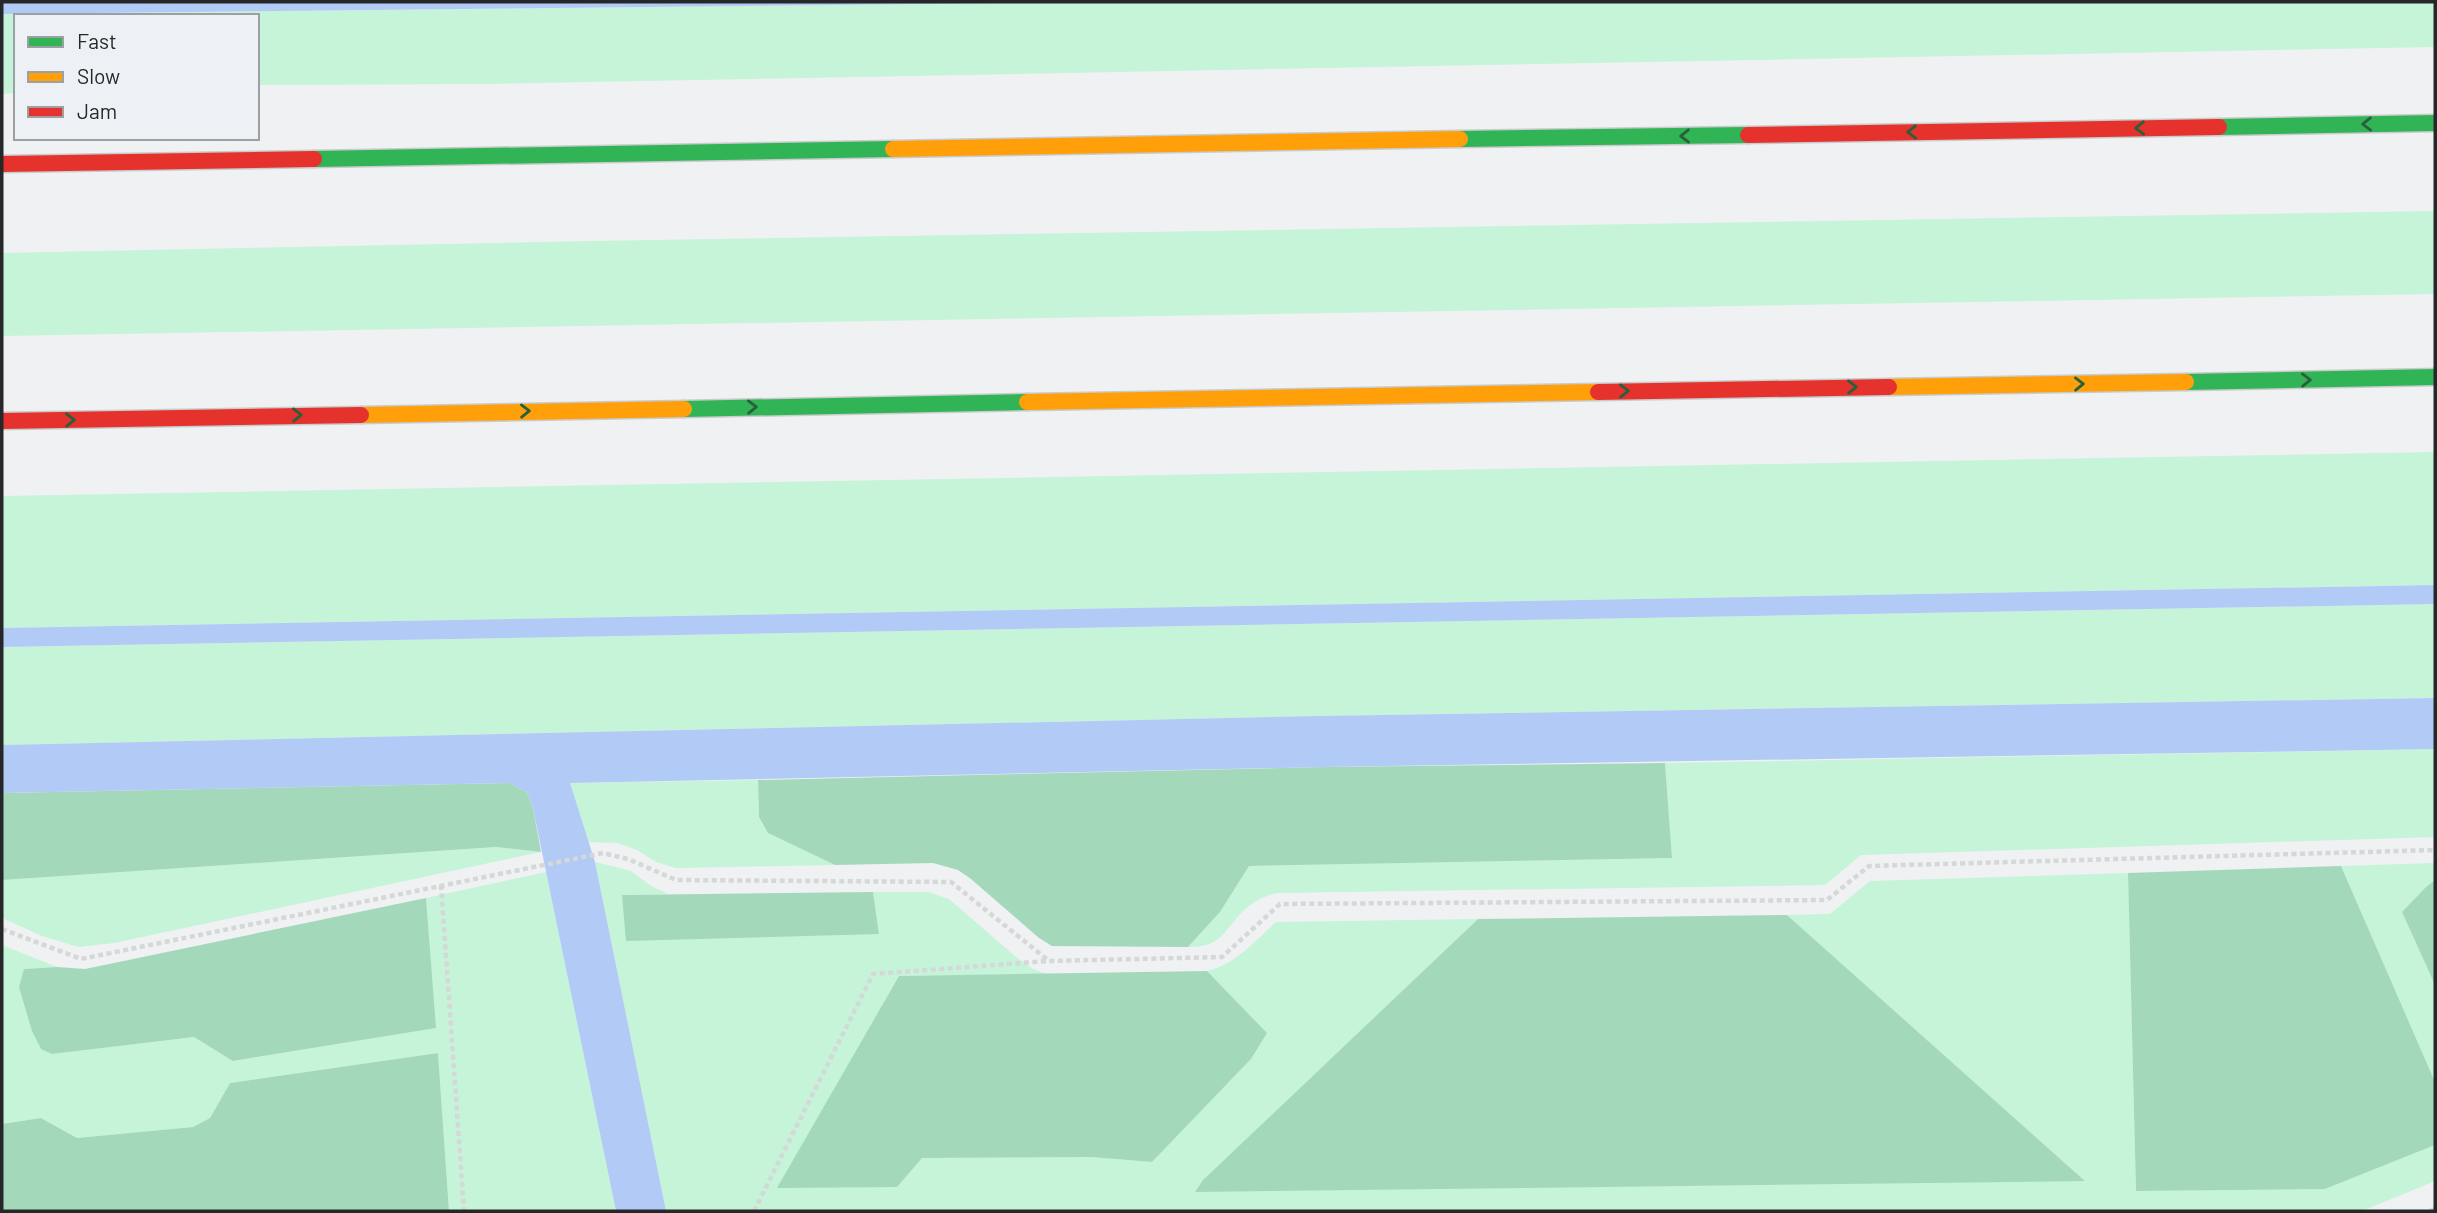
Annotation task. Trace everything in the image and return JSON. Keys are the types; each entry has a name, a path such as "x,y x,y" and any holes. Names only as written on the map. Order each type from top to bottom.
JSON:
{"highway":[{"path":"2,164 2435,123"},
{"path":"2,421 2435,377"}],"path":[{"path":"754,1211 873,974 1049,961 1222,957 1280,904 1827,900 1870,866 2435,850"},
{"path":"2,929 80,959 603,853 628,859 676,880 951,882 1049,961"},
{"path":"441,884 464,1211"},
{"path":"2430,1211 2435,1209"}],"green space":[{"path":"1114,2 2435,2 2435,47 485,84 259,85 259,14 14,14 14,93 2,94 2,14"},
{"path":"2435,211 2435,294 2,336 2,253"},
{"path":"2435,452 2435,585 2,628 2,496"},
{"path":"2435,604 2435,698 1317,716 2,745 2,647"},
{"path":"2435,749 2435,837 1861,855 1825,885 1276,893 1250,905 1210,944 1188,947 1220,912 1249,866 1672,858 1665,763"},
{"path":"1665,763 1672,858 1249,866 1220,912 1188,947 1052,946 958,870 933,863 835,865 768,833 759,817 758,780 1323,767"},
{"path":"758,780 759,817 768,833 835,865 676,868 656,862 637,850 618,843 587,842 570,783"},
{"path":"509,783 527,792 533,808 541,852 496,847 2,880 2,793"},
{"path":"496,847 541,852 114,943 78,947 42,936 2,918 2,880"},
{"path":"595,862 631,871 651,886 668,894 622,895 879,933 873,892 928,892 949,899 1016,957 1033,969 1047,974 899,976 778,1188 922,1158 1091,1157 1152,1162 1251,1059 1267,1033 1207,971 1236,957 1276,922 1478,919 1203,1180 2084,1180 1787,915 1830,914 1870,881 2128,873 2136,1191 2325,1189 2435,1145 2435,1181 2362,1211 666,1211"},
{"path":"2435,863 2435,880 2402,912 2435,985 2435,1082 2341,866"},
{"path":"2341,866 2435,1082 2435,1145 2325,1189 2136,1191 2128,873"},
{"path":"546,872 616,1211 449,1211 438,1053 230,1083 210,1118 193,1127 77,1138 41,1118 2,1124 2,945 57,967 24,969 52,1054 194,1037 234,1061 435,1028 426,898"},
{"path":"2435,880 2435,985 2402,912"},
{"path":"873,892 879,934 626,941 622,895"},
{"path":"426,898 436,1028 233,1061 194,1037 52,1054 41,1049 32,1031 19,987 24,969 85,969"},
{"path":"1787,915 2085,1181 1195,1192 1203,1180 1478,919"},
{"path":"1207,971 1267,1033 1251,1059 1152,1162 1091,1157 922,1158 897,1187 777,1188 899,976"},
{"path":"438,1053 449,1211 2,1211 2,1124 41,1118 77,1138 193,1127 210,1118 230,1083"}],"water":[{"path":"2,2 1114,2 2,14"},
{"path":"2435,585 2435,604 2,647 2,628"},
{"path":"2435,698 2435,749 1323,767 570,783 595,862 666,1211 616,1211 533,808 527,792 509,783 2,793 2,745 1317,716"}],"traffic: fast":[{"path":"2219,127 2435,123"},
{"path":"1460,139 1748,135"},
{"path":"314,159 893,149"},
{"path":"2186,382 2435,377"},
{"path":"684,409 1027,402"}],"traffic: slow":[{"path":"893,149 1460,139"},
{"path":"1889,387 2186,382"},
{"path":"1027,402 1598,392"},
{"path":"361,415 684,409"}],"traffic: jam":[{"path":"1748,135 2219,127"},
{"path":"2,164 314,159"},
{"path":"1598,392 1889,387"},
{"path":"2,421 361,415"}]}
